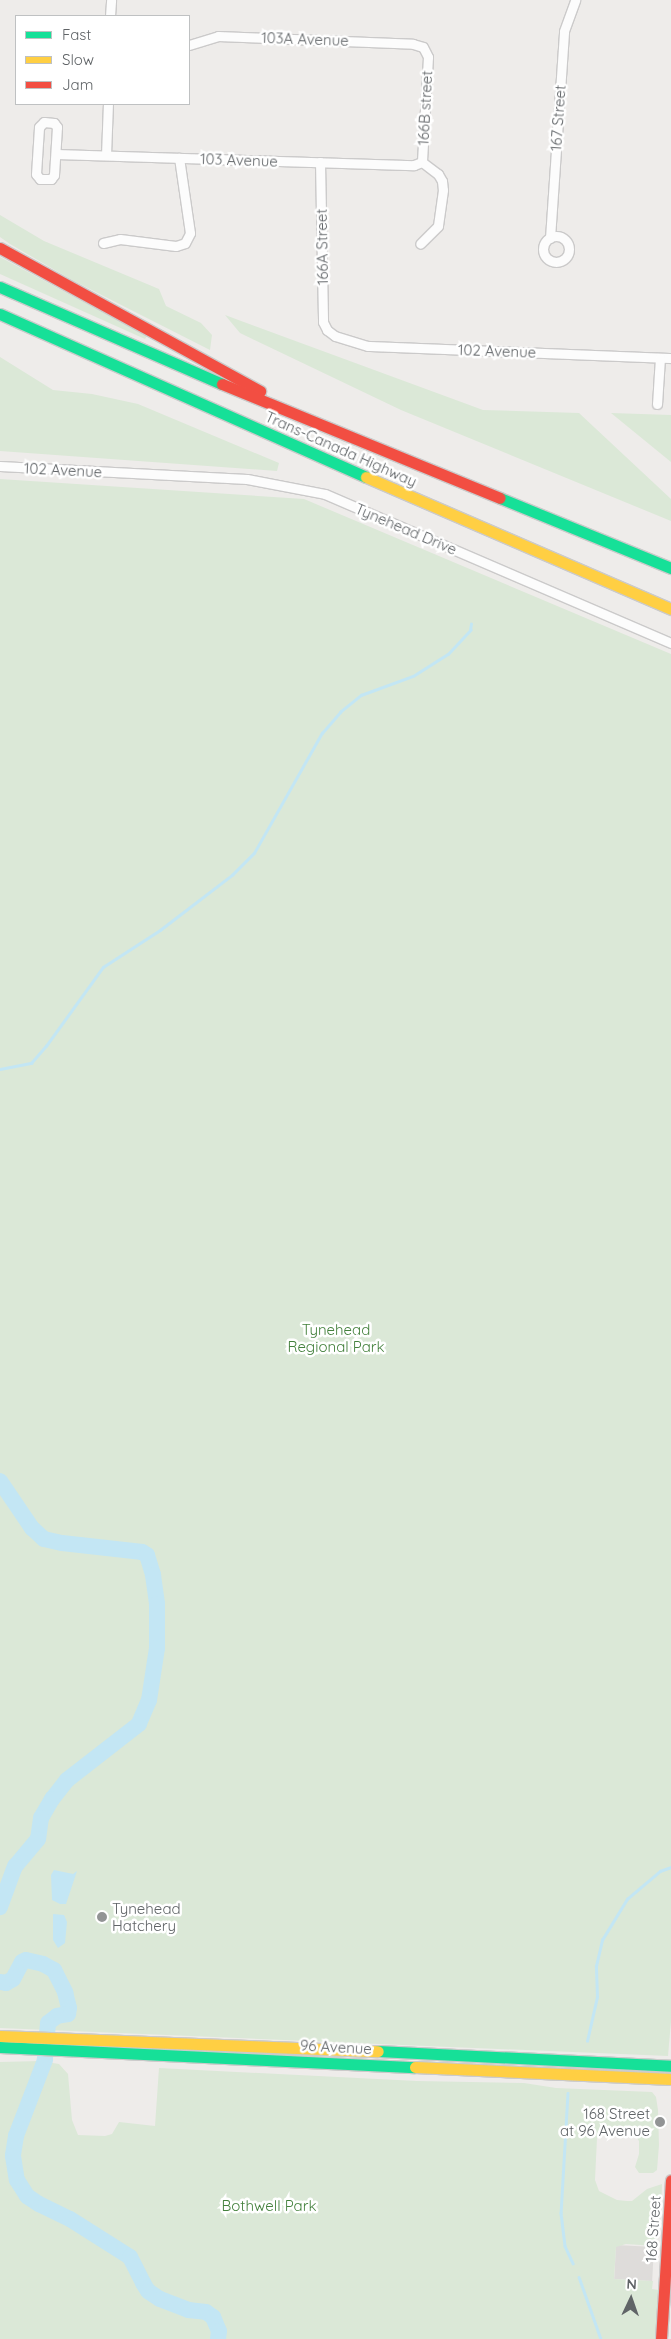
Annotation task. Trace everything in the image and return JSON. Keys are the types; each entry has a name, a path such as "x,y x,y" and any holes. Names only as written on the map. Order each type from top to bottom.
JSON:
{"main road":[{"path":"0,248 33,268 325,427"},
{"name":"Trans-Canada Highway","path":"0,287 152,355 671,568"},
{"name":"Trans-Canada Highway","path":"0,314 316,455 671,609"},
{"name":"96 Avenue","path":"0,2036 24,2043"},
{"name":"96 Avenue","path":"0,2047 24,2043 671,2079"},
{"name":"96 Avenue","path":"63,2045 263,2045 671,2066"},
{"name":"168 Street","path":"661,2339 671,2180"}],"street":[{"path":"110,15 111,0"},
{"name":"167 Street","path":"550,238 564,31 574,0"},
{"name":"103A Avenue","path":"190,45 218,36 414,44 423,47"},
{"name":"166B street","path":"420,244 438,226 442,190 442,181 438,174 422,162 428,57 423,47"},
{"path":"106,156 108,105"},
{"path":"44,122 54,123 57,126 56,154 53,177 40,179 36,174 39,127 44,122"},
{"name":"103 Avenue","path":"56,154 414,165 422,162"},
{"path":"102,243 120,240 176,246 185,243 190,233 179,158"},
{"name":"166A Street","path":"320,162 323,322 327,330"},
{"name":"102 Avenue","path":"327,330 344,340 368,346 671,358"},
{"path":"657,404 660,358"},
{"name":"102 Avenue","path":"0,466 126,473"},
{"name":"Tynehead Drive","path":"126,473 247,479 325,494 671,644"}],"shaded area":[{"path":"616,2245 654,2247 652,2281 614,2279"}],"green space":[{"path":"0,215 44,241 159,289 166,306 201,323 212,335 210,350 72,280 10,244 0,237"},
{"path":"0,257 147,336 145,339 0,274"},
{"path":"225,315 483,410 579,413 671,499 671,521 401,410 240,333"},
{"path":"0,357 53,390 92,394 138,404 279,463 277,471 0,451"},
{"path":"611,413 671,415 671,462"},
{"name":"Tynehead Regional Park","path":"0,479 304,499 671,654 671,2021 668,2056 0,2028"},
{"name":"Bothwell Park","path":"41,2061 59,2064 68,2074 72,2120 78,2135 105,2136 112,2134 119,2122 155,2126 159,2068 417,2081 524,2083 556,2088 652,2092 656,2097 658,2110 659,2145 657,2170 653,2173 639,2173 635,2167 639,2154 639,2141 637,2138 629,2133 606,2133 599,2135 597,2138 595,2180 599,2191 617,2200 627,2201 632,2201 647,2189 662,2184 661,2213 656,2246 626,2244 616,2247 614,2279 653,2281 652,2289 659,2290 655,2339 0,2339 0,2062"}],"water":[{"path":"54,1870 73,1874 77,1871 66,1904 60,1904 52,1900 51,1875"},
{"path":"53,1914 64,1915 67,1922 65,1943 58,1948 53,1940"}],"waterway":[{"path":"0,1069 31,1063 46,1046 103,967 160,930 232,875 254,853 322,733 340,712 361,695 413,676 448,654 470,630 471,624"},
{"path":"0,1481 32,1528 44,1539 62,1543 142,1552 147,1555 153,1575 157,1604 157,1648 149,1700 139,1724 67,1780 52,1799 41,1818 38,1839 15,1866 0,1907"},
{"path":"587,2041 597,1997 596,1966 602,1940 627,1899 660,1871 671,1867"},
{"path":"0,1982 6,1983 13,1979 22,1962 26,1960 43,1964 54,1970 65,1992 69,2008 68,2014 57,2016 48,2023 45,2060 16,2136 13,2156 17,2180 27,2196 70,2219 130,2257 148,2291 160,2299 188,2310 206,2312 213,2317 219,2331 218,2339"},
{"path":"568,2093 561,2213 565,2246 573,2263"},
{"path":"579,2277 601,2339"}],"traffic: fast":[{"path":"0,287 222,384"},
{"path":"0,314 366,477"},
{"path":"500,498 671,568"},
{"path":"0,2047 415,2067"},
{"path":"378,2051 671,2066"}],"traffic: slow":[{"path":"366,477 671,609"},
{"path":"0,2036 378,2051"},
{"path":"415,2067 671,2079"}],"traffic: jam":[{"path":"0,248 260,391"},
{"path":"222,384 500,498"},
{"path":"661,2339 671,2180"}],"place":[{"name":"Tynehead Hatchery","path":"102,1917"},
{"name":"168 Street at 96 Avenue","path":"660,2122"}]}
